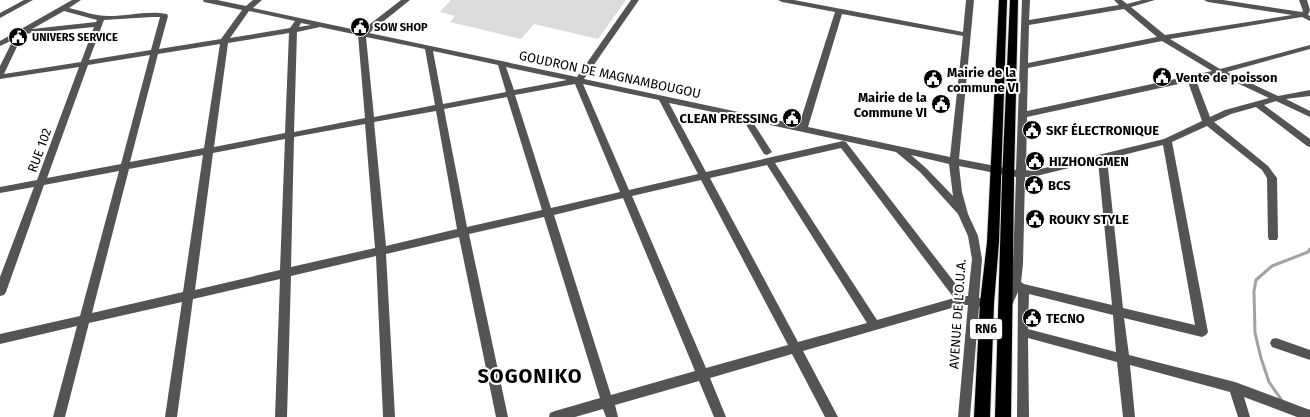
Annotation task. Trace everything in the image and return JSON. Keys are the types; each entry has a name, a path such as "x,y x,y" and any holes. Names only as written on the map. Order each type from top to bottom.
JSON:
{"highway":[{"name":"AVENUE DE L'O.U.A.","path":"982,417 981,302 1008,172 1002,0"},
{"name":"AVENUE DE L'O.U.A.","path":"1003,417 1008,172 1014,0"}],"street":[{"path":"0,16 29,0"},
{"path":"64,0 75,1"},
{"name":"GOUDRON DE MAGNAMBOUGOU","path":"207,0 428,47 578,81 803,128 844,140 898,149 954,162 1008,172 1032,174 1167,141 1228,112 1279,98 1310,93"},
{"path":"171,417 224,41 246,8 258,0"},
{"path":"389,417 381,251 362,34 406,0"},
{"path":"0,190 578,81 635,0"},
{"path":"782,0 967,35"},
{"name":"AVENUE DE L'O.U.A.","path":"964,417 981,302 977,258 973,236 957,192 954,162 970,0"},
{"name":"AVENUE DE L'O.U.A.","path":"1023,417 1022,332 1024,293 1018,286 1018,264 1008,172 1023,115 1026,0"},
{"path":"1118,0 1163,38 1218,71 1279,98 1310,114"},
{"path":"1025,23 1126,6 1151,0"},
{"path":"1208,0 1263,7 1307,17"},
{"path":"1303,0 1307,17"},
{"path":"0,44 75,1"},
{"path":"62,8 100,21"},
{"path":"803,128 839,11"},
{"path":"20,33 100,21 158,15 164,16 59,417"},
{"path":"1024,66 1163,38 1307,17"},
{"path":"281,417 293,30 299,20"},
{"name":"RUE 102","path":"0,292 100,21"},
{"path":"0,74 84,64 323,25"},
{"path":"0,74 20,33"},
{"path":"428,47 463,232 502,417"},
{"path":"1023,115 1191,79 1310,47"},
{"path":"501,63 612,417"},
{"path":"1191,79 1208,121 1265,168 1272,178 1273,237"},
{"path":"578,81 720,417"},
{"path":"662,98 832,417"},
{"path":"1258,104 1310,144"},
{"path":"745,116 768,157 875,326"},
{"path":"0,338 704,176 768,157 844,140 962,300"},
{"path":"1006,310 1018,286 1202,332 1167,141"},
{"path":"898,149 923,170 964,214"},
{"path":"1102,156 1128,417"},
{"path":"555,417 702,376 962,300 981,302"},
{"path":"1022,332 1235,388 1310,416"},
{"path":"1276,343 1310,355"},
{"path":"1235,388 1244,417"}],"shaded area":[{"path":"451,0 626,0 598,39 534,24 521,39 450,22 455,16 440,12"}],"waterway":[{"path":"1283,402 1269,382 1261,358 1255,333 1254,291 1256,280 1272,266 1308,252 1310,249"}],"place":[{"name":"SOW SHOP","path":"360,27"},
{"name":"UNIVERS SERVICE","path":"18,37"},
{"name":"Vente de poisson","path":"1162,77"},
{"name":"Mairie de la commune VI","path":"933,79"},
{"name":"Mairie de la Commune VI","path":"941,104"},
{"name":"CLEAN PRESSING","path":"792,118"},
{"name":"SKF ÉLECTRONIQUE","path":"1032,130"},
{"name":"HIZHONGMEN","path":"1035,161"},
{"name":"BCS","path":"1034,185"},
{"name":"ROUKY STYLE","path":"1035,219"},
{"name":"TECNO","path":"1032,318"}],"district":[{"name":"SOGONIKO","path":"530,376"}]}
